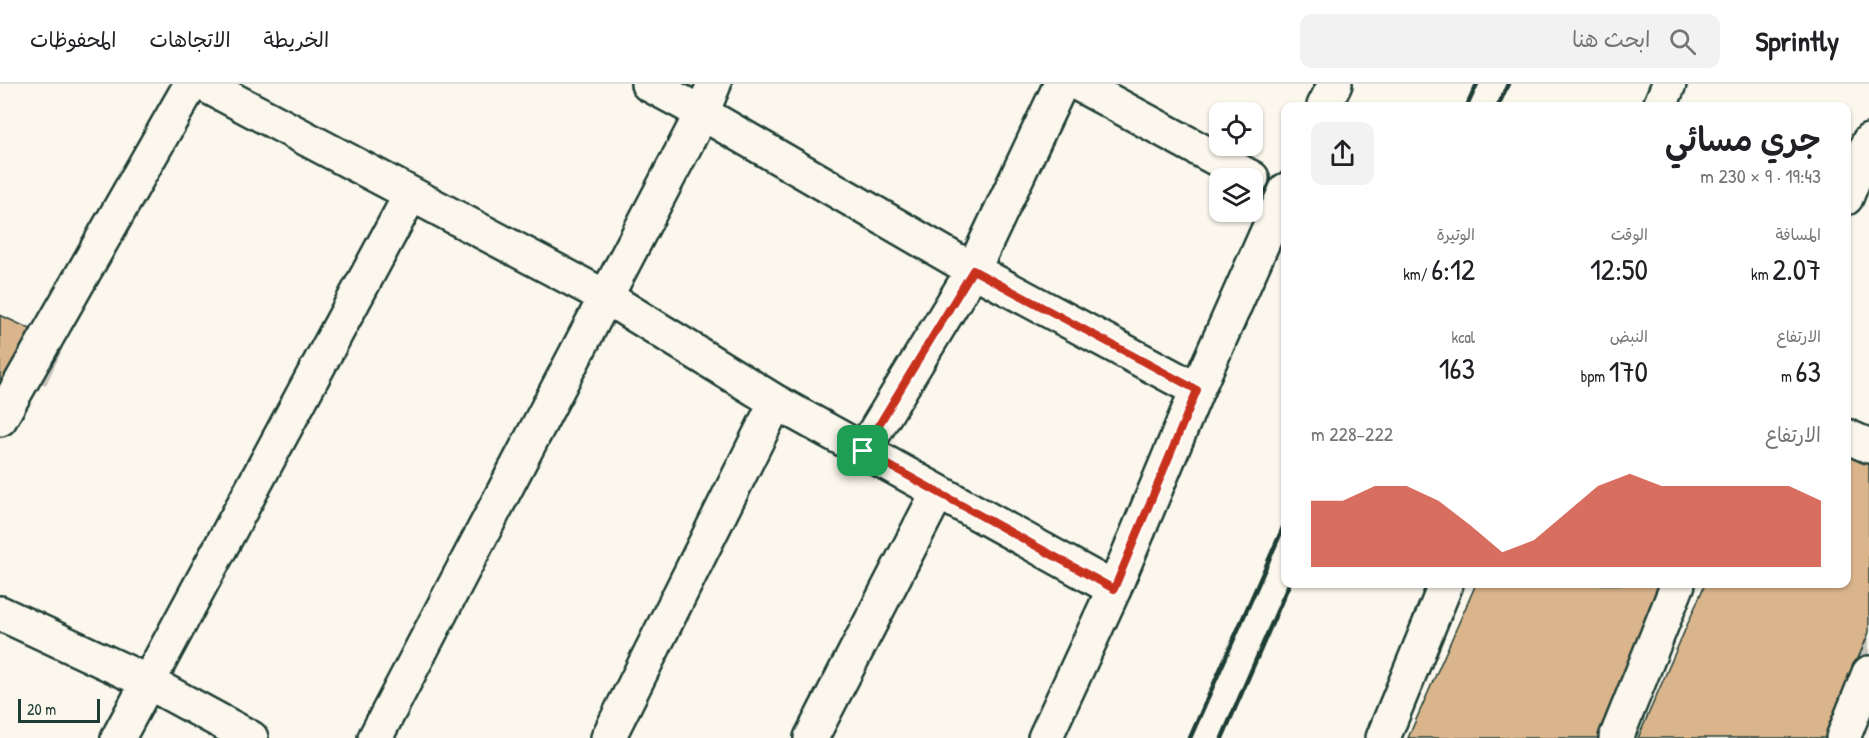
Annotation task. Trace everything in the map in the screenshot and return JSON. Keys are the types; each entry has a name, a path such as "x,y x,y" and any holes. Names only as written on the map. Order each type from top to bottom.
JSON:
{"street":[{"path":"0,419 191,84"},
{"path":"202,84 606,297 776,402 1114,589"},
{"path":"648,84 708,99 973,270 1197,390"},
{"path":"863,451 973,270 1061,84"},
{"path":"1078,84 1232,168"},
{"path":"1326,102 1335,84"},
{"path":"1661,102 1669,84"},
{"path":"375,738 708,99"},
{"path":"1851,186 1869,141"},
{"path":"1263,184 1281,192"},
{"path":"118,738 411,194"},
{"path":"1045,738 1114,589 1197,390 1281,200"},
{"path":"608,738 776,402"},
{"path":"1851,438 1869,446"},
{"path":"811,738 938,492"},
{"path":"1383,738 1444,588"},
{"path":"1616,738 1676,588"},
{"path":"0,614 148,682 251,738"},
{"path":"1843,738 1869,673"}],"building":[{"path":"0,315 39,333 9,384 0,380"},
{"path":"1851,449 1869,457 1869,632 1825,738 1638,738 1703,588 1851,588"},
{"path":"1474,588 1668,588 1604,738 1408,738"}],"railway":[{"path":"1469,102 1477,84"},
{"path":"1500,102 1508,84"},
{"path":"1190,738 1281,532"},
{"path":"1222,738 1287,588"}],"route":[{"path":"973,270 1197,390 1114,589 863,451 973,270"}]}
